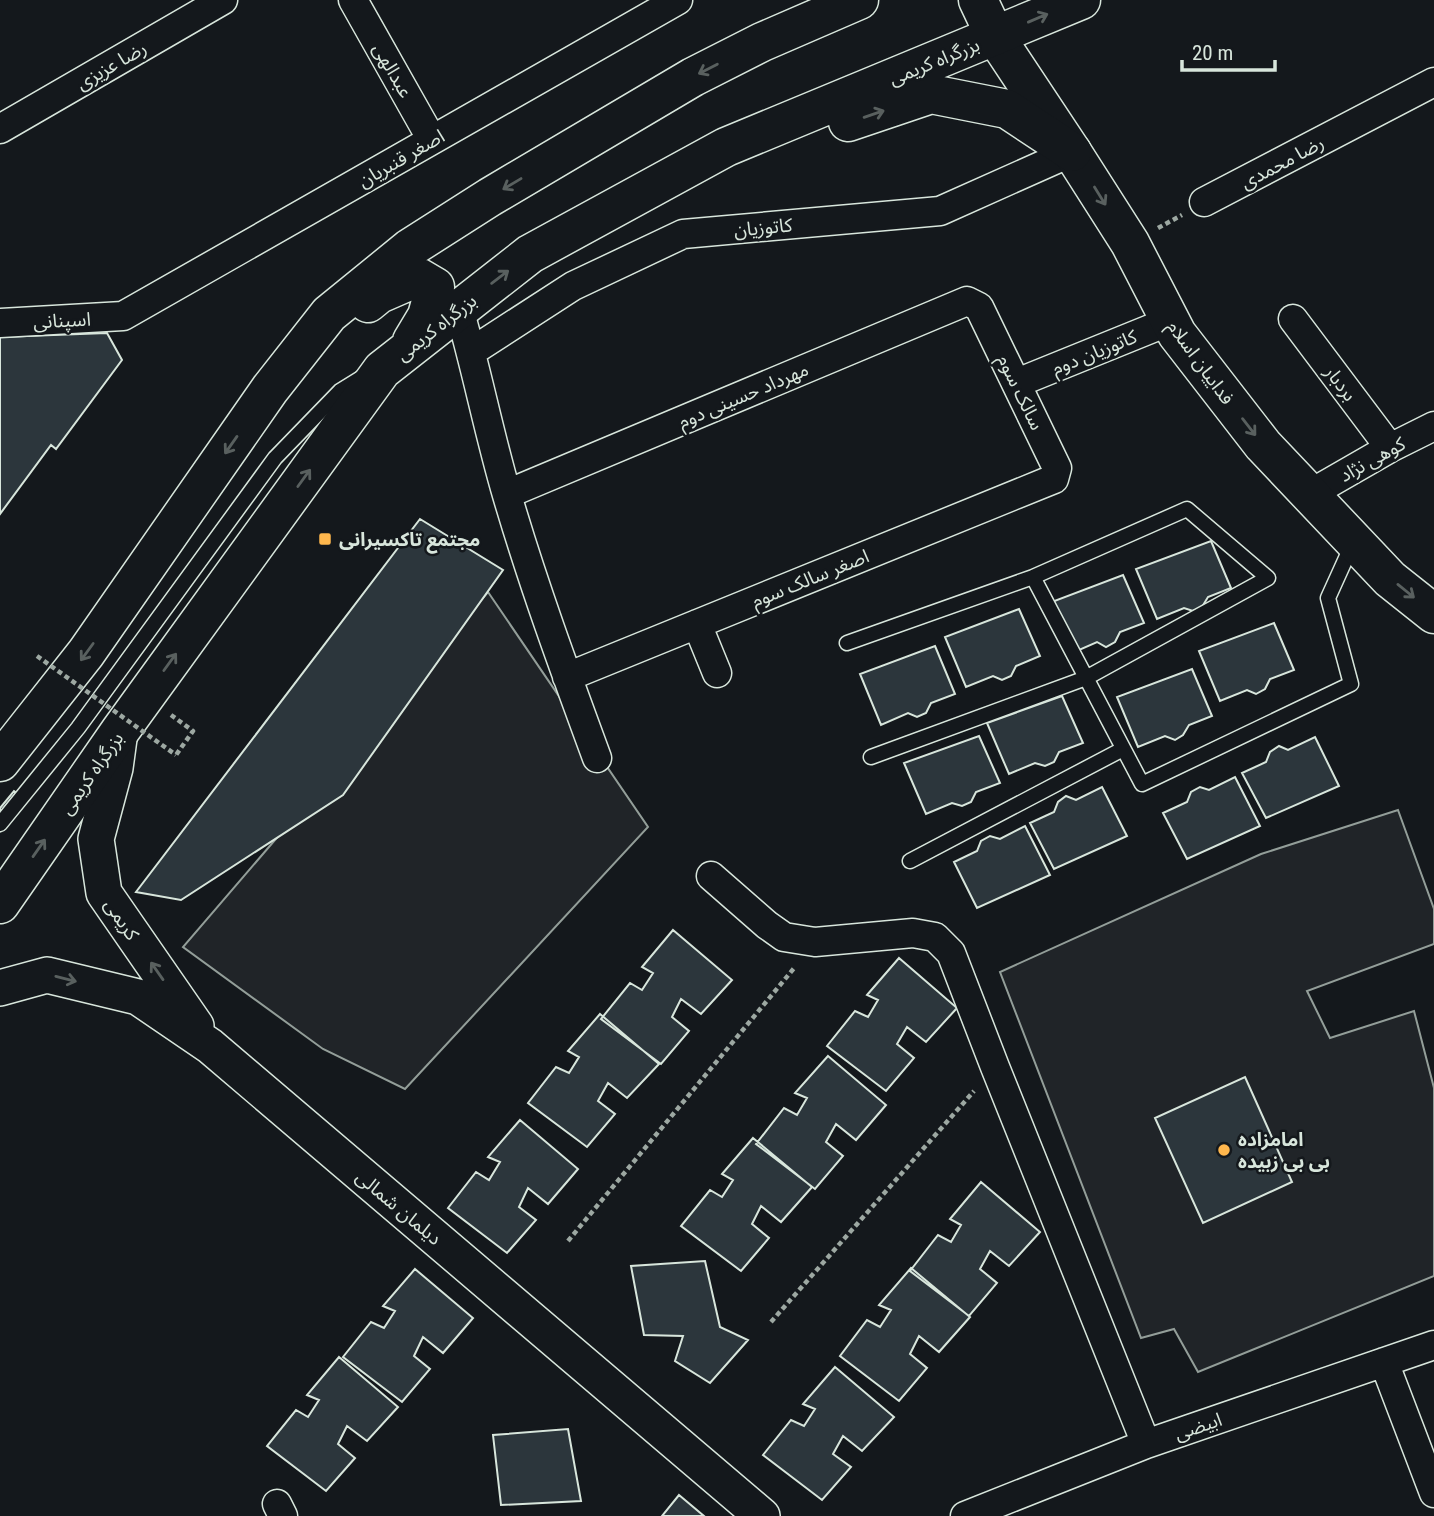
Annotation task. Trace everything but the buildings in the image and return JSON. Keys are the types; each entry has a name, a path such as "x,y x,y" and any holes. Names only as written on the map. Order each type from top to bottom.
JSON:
{"main road":[{"path":"762,42 794,0"},
{"path":"0,762 86,653 270,389 329,314 410,248 490,197 693,77 762,42 859,0"},
{"name":"فداییان اسلام","path":"978,0 995,36 1130,243 1177,334 1264,445 1390,579 1434,614"},
{"name":"بزرگراه کریمی","path":"0,904 145,695 382,370 407,349 530,254 726,147 1081,0"},
{"path":"647,190 931,94 1007,108 1072,152"},
{"path":"270,389 379,294 418,277 435,287 427,316 407,349"}],"street":[{"name":"رضا عزیزی","path":"0,129 223,0"},
{"name":"عبدالهی","path":"353,0 432,140"},
{"name":"اصغر قنبریان","path":"124,316 678,0"},
{"name":"رضا محمدی","path":"1205,202 1434,82"},
{"name":"کاتوزیان","path":"471,352 573,286 683,234 940,211 1072,152"},
{"name":"مهرداد حسینی دوم","path":"507,494 967,301 979,307"},
{"name":"سالک سوم","path":"979,307 1057,468 1054,479"},
{"path":"458,309 507,494 567,677 597,758"},
{"name":"اسپنانی","path":"0,323 124,316"},
{"name":"بردبار","path":"1293,319 1390,448"},
{"name":"کاتوزیان دوم","path":"1017,383 1170,321"},
{"name":"کوهی نژاد","path":"1310,494 1434,426"},
{"name":"اصغر سالک سوم","path":"567,677 1054,479"},
{"path":"697,624 717,674"},
{"name":"کریمی","path":"120,732 115,768 96,839 104,893 211,1046"},
{"path":"711,876 783,937 815,942 913,933 935,937 951,953 1146,1444"},
{"name":"دیلمان شمالی","path":"0,988 47,975 138,997 211,1046 762,1516"},
{"name":"ابیضی","path":"965,1516 1146,1444 1434,1345"},
{"path":"1384,1362 1434,1493"}],"lane":[{"path":"0,824 78,728 275,458 340,391 407,349"},
{"path":"848,643 1033,577 1187,509 1268,578 1086,678 871,757"},
{"path":"1033,577 1142,784 1351,684 1328,598 1354,540"},
{"path":"910,861 1124,749"}],"path":[{"path":"1130,243 1205,202"},
{"path":"37,656 176,755 193,731 145,695"},
{"path":"568,1241 815,942"},
{"path":"771,1322 995,1067"}],"shaded area":[{"path":"488,592 648,827 405,1089 323,1049 183,947"},
{"path":"1398,810 1434,909 1434,944 1307,991 1330,1038 1414,1011 1434,1088 1434,1276 1198,1372 1174,1329 1141,1338 1000,972 1261,854"}],"place":[{"name":"مجتمع تاکسیرانی","path":"325,539"},
{"name":"امامزاده بی بی زبیده","path":"1224,1150"}]}
